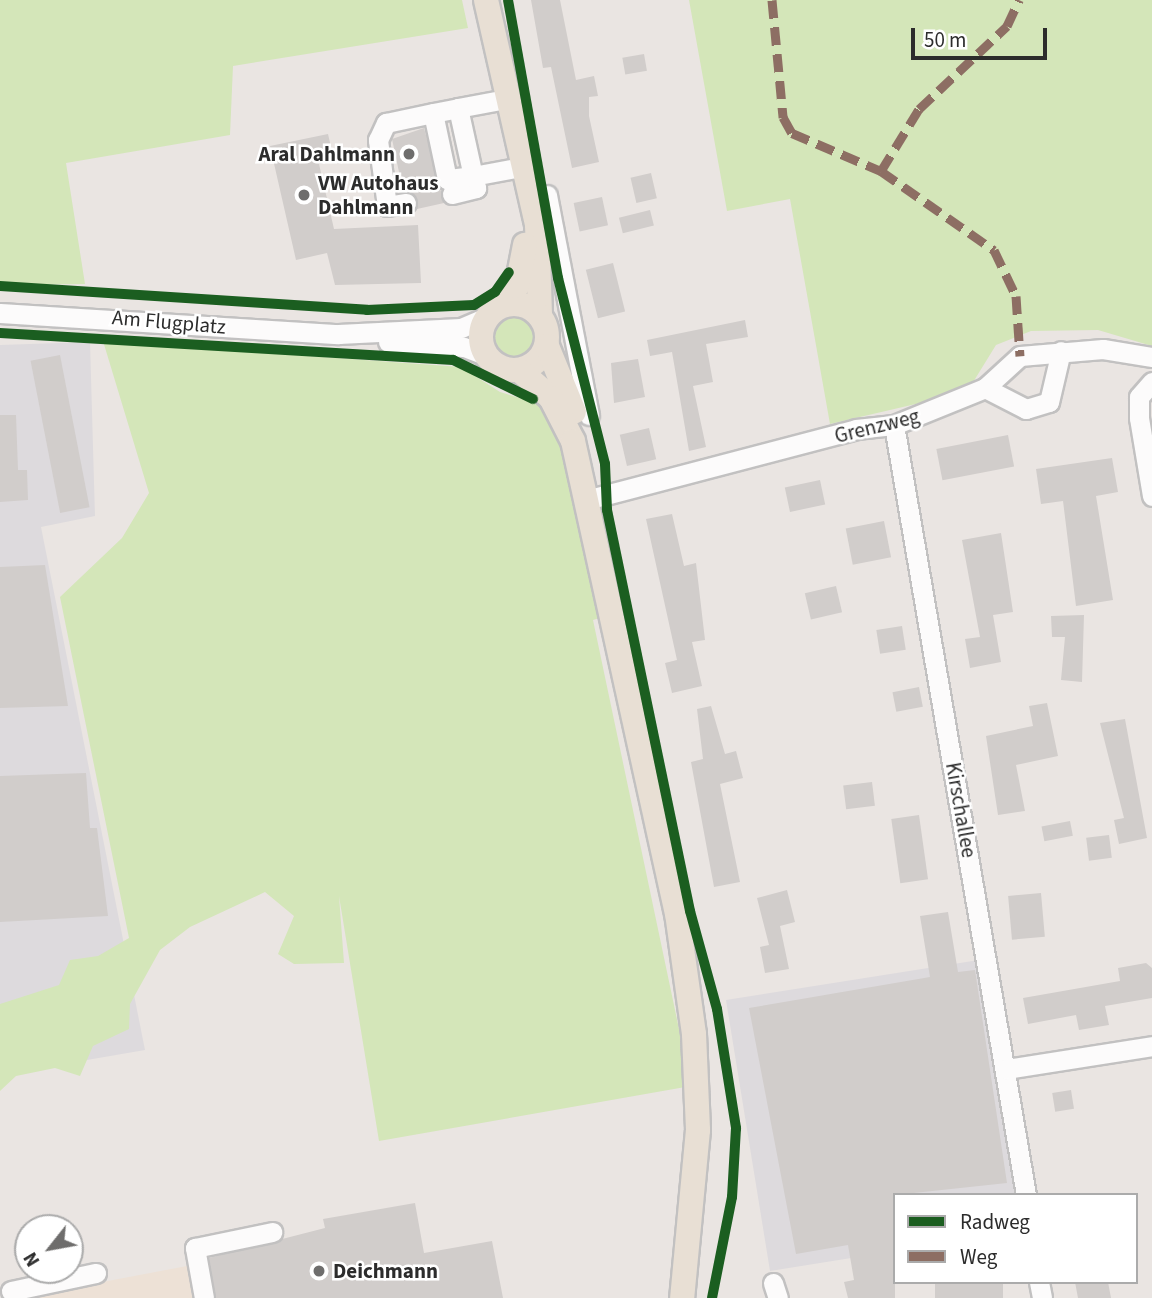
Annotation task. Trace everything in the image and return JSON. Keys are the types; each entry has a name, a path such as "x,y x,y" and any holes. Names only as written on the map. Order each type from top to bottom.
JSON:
{"main road":[{"path":"486,0 521,167 538,197 540,316 547,346 578,424 590,499 688,983 698,1129 682,1298"},
{"path":"538,197 523,265 481,336 487,356 504,369 519,370 535,364 547,346"},
{"path":"495,311 523,304 540,316"},
{"path":"519,370 540,384 565,421 590,499"}],"street":[{"path":"406,203 387,206 378,140 386,123 506,99"},
{"path":"452,194 476,188 458,108"},
{"path":"433,113 447,179 521,167"},
{"path":"538,197 589,415"},
{"name":"Am Flugplatz","path":"338,334 461,328 495,311"},
{"name":"Am Flugplatz","path":"0,313 338,334 464,347 487,356"},
{"name":"Grenzweg","path":"590,499 856,429 894,425 985,388 1020,356 1060,351 1133,350 1152,357"},
{"path":"985,388 1026,409 1049,402 1060,351"},
{"path":"1152,382 1139,397 1139,418 1152,496"},
{"name":"Kirschallee","path":"894,425 1007,1069 1026,1193"},
{"path":"1007,1069 1152,1046"},
{"path":"204,1298 195,1248 272,1232"},
{"path":"7,1289 96,1273"}],"shaded area":[{"path":"90,342 95,516 41,527 145,1050 0,1075 0,345"},
{"path":"979,960 1015,1193 893,1193 893,1251 770,1271 726,1000"},
{"path":"187,1266 193,1298 18,1298"}],"green space":[{"path":"0,0 462,0 468,28 233,66 230,135 66,163 85,284 0,285"},
{"path":"689,0 1152,0 1152,346 1098,330 1031,331 996,345 967,392 830,424 790,199 727,211"},
{"path":"515,317 530,323 536,338 530,353 515,359 500,353 494,338 500,323"},
{"path":"103,341 461,367 500,392 540,404 561,424 606,616 593,620 691,1086 379,1141 339,896 344,963 294,964 278,954 294,916 265,892 190,927 160,950 130,1004 129,1029 93,1046 80,1076 55,1068 16,1076 0,1091 0,1004 59,985 70,960 98,956 129,938 60,597 122,538 149,493"}],"building":[{"path":"531,0 560,0 576,80 594,76 598,96 589,97 589,116 599,162 572,168 551,67 543,68"},
{"path":"644,54 647,71 625,75 622,58"},
{"name":"Aral Dahlmann","path":"424,128 444,203 417,209 416,196 403,191 392,139"},
{"name":"VW Autohaus Dahlmann","path":"328,134 334,160 319,164 334,229 418,225 421,283 335,285 327,253 296,260 270,146"},
{"path":"651,173 657,198 636,203 631,178"},
{"path":"602,197 608,225 580,231 574,203"},
{"path":"650,210 654,226 623,233 619,218"},
{"path":"613,263 625,312 598,318 586,270"},
{"path":"745,320 748,337 706,344 713,382 693,386 706,447 689,451 672,352 650,356 647,340"},
{"path":"60,355 90,507 60,513 31,361"},
{"path":"638,359 645,397 614,403 611,363"},
{"path":"0,415 16,415 18,470 27,470 28,500 0,502"},
{"path":"649,428 656,459 627,466 620,435"},
{"path":"1008,435 1014,466 942,480 936,449"},
{"path":"1112,458 1118,492 1096,496 1113,600 1076,606 1063,501 1041,504 1036,469"},
{"path":"820,480 825,504 790,512 785,487"},
{"path":"672,514 684,566 696,563 705,640 692,642 702,686 672,693 665,663 677,660 646,519"},
{"path":"884,521 891,557 853,565 846,528"},
{"path":"1001,533 1013,612 993,615 1001,662 970,668 965,639 980,637 962,540"},
{"path":"45,565 68,706 0,708 0,567"},
{"path":"836,586 842,612 811,620 805,593"},
{"path":"1084,615 1082,682 1061,680 1065,637 1052,637 1051,616"},
{"path":"902,626 906,650 880,654 876,630"},
{"path":"919,687 923,707 896,712 892,692"},
{"path":"1047,703 1058,756 1016,765 1025,811 998,815 986,736 1033,726 1029,706"},
{"path":"711,706 725,754 736,751 743,778 720,784 740,882 714,887 691,762 703,759 697,709"},
{"path":"1125,719 1147,838 1119,844 1114,820 1124,818 1100,723"},
{"path":"86,773 90,828 97,828 108,916 0,922 0,776"},
{"path":"872,782 875,806 846,809 843,786"},
{"path":"919,815 928,879 900,883 891,819"},
{"path":"1070,821 1073,836 1044,841 1042,827"},
{"path":"1109,835 1112,858 1089,861 1086,838"},
{"path":"787,890 795,922 780,926 789,969 765,973 760,947 769,945 757,898"},
{"path":"1041,893 1045,937 1012,940 1008,896"},
{"path":"948,912 958,972 975,970 1007,1183 893,1193 895,1298 848,1298 844,1282 854,1280 848,1245 796,1254 749,1008 930,977 920,916"},
{"path":"1146,963 1152,968 1152,998 1105,1006 1109,1025 1079,1030 1076,1015 1028,1024 1023,998 1120,981 1118,968"},
{"path":"1071,1090 1074,1109 1055,1112 1052,1093"},
{"path":"415,1203 424,1253 492,1241 503,1298 216,1298 209,1258 325,1228 323,1219"},
{"path":"935,1284 1003,1284 1003,1298 935,1298"},
{"path":"1075,1284 1108,1284 1111,1298 1078,1298"}],"marked path":[{"path":"772,0 783,117 792,133 881,171 994,250 1016,296 1020,356"},
{"path":"881,171 919,109 1007,26 1019,0"}],"cycle path":[{"path":"508,0 558,278 605,464 607,510 690,911 717,1009 736,1128 732,1197 712,1298"},
{"path":"0,286 367,310 474,305 495,292 509,272"},
{"path":"0,333 453,360 533,399"}],"place":[{"name":"Aral Dahlmann","path":"409,154"},
{"name":"VW Autohaus Dahlmann","path":"304,195"},
{"name":"Deichmann","path":"319,1271"}]}
